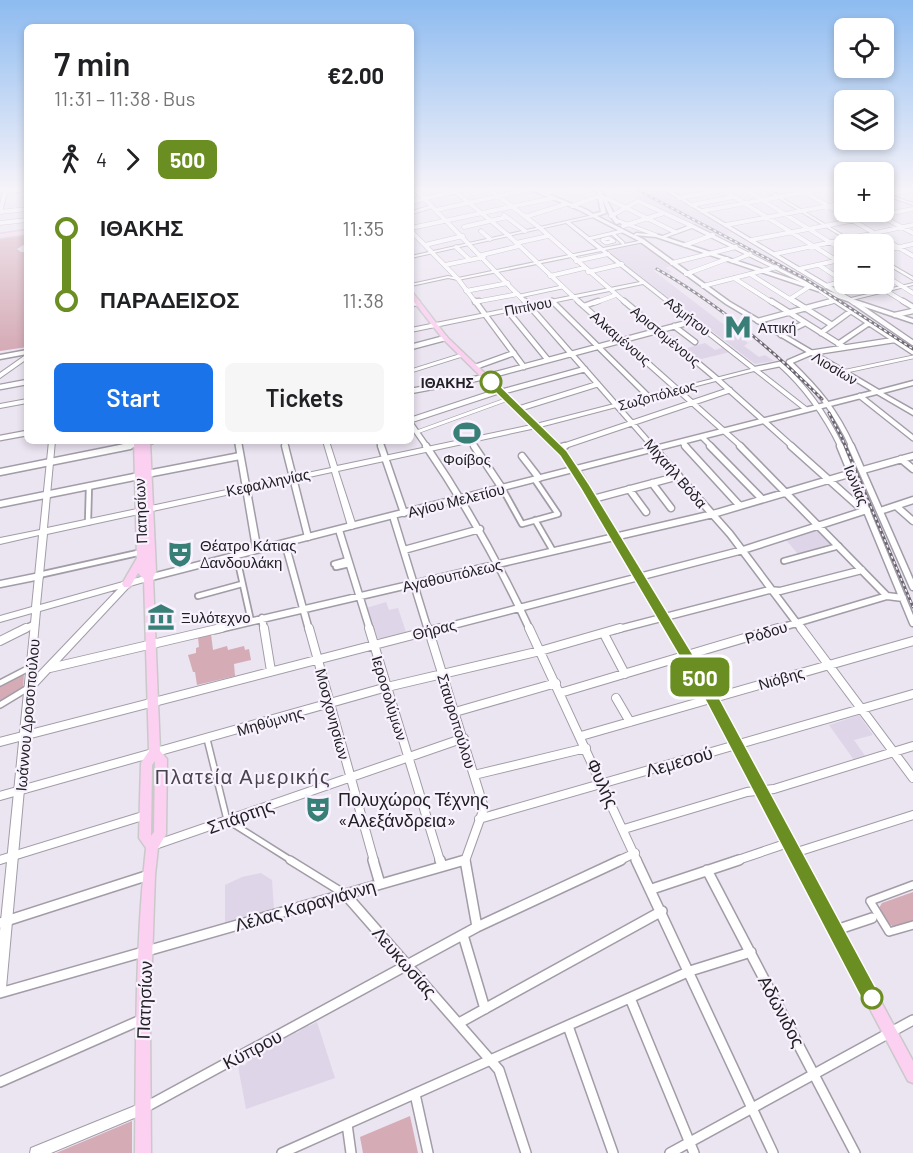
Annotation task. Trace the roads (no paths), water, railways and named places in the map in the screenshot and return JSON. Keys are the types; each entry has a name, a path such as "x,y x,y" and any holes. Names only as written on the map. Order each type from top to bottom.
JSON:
{"main road":[{"name":"Λιοσίων","path":"643,242 703,286 758,321 875,393 913,413"},
{"path":"675,242 913,321"},
{"path":"414,304 445,338 558,448 575,469 712,699 913,1076"},
{"path":"0,355 24,353"},
{"name":"Αγίου Μελετίου","path":"148,578 913,383"},
{"name":"Πατησίων","path":"143,1153 145,951 152,846 160,834 161,759 155,753 152,701 148,578 152,571 145,510 144,444"},
{"path":"238,444 257,550"},
{"name":"Πατησίων","path":"145,510 142,573 148,578"},
{"path":"127,585 138,567 142,552"},
{"name":"Πατησίων","path":"152,846 145,838 147,763 155,753"}],"street":[{"path":"422,242 458,279 524,367"},
{"path":"425,245 438,242"},
{"path":"414,256 477,242"},
{"name":"Αλκαμένους","path":"516,242 573,297 726,431 886,596"},
{"path":"445,266 526,242"},
{"name":"Αριστομένους","path":"554,242 730,390 857,505 867,510"},
{"path":"594,243 598,242"},
{"path":"414,284 448,277 458,279 602,249 626,242"},
{"path":"685,245 694,242"},
{"path":"727,242 817,288 913,354"},
{"path":"754,242 850,300 913,343"},
{"path":"807,242 834,258"},
{"path":"775,254 834,242"},
{"path":"889,242 913,256"},
{"name":"Μιχαήλ Βόδα","path":"471,243 572,354 743,550 913,778"},
{"name":"Αδμήτου","path":"594,243 807,410"},
{"path":"894,249 913,244"},
{"path":"672,263 736,246"},
{"path":"456,247 470,260"},
{"path":"576,261 608,254"},
{"path":"686,274 750,254"},
{"path":"799,269 834,262"},
{"path":"550,276 622,264"},
{"path":"819,265 834,275"},
{"path":"703,286 777,267"},
{"path":"894,267 913,279"},
{"path":"750,274 832,325"},
{"path":"734,278 845,348"},
{"path":"894,281 913,294"},
{"name":"Πιπίνου","path":"414,329 645,282"},
{"path":"466,291 508,283"},
{"path":"826,286 834,284"},
{"path":"894,289 913,284"},
{"path":"790,299 810,286"},
{"path":"475,302 562,287"},
{"path":"850,300 875,294"},
{"path":"891,294 913,309"},
{"path":"584,306 616,295"},
{"path":"758,321 836,300"},
{"path":"552,301 649,397"},
{"path":"895,315 913,309"},
{"path":"507,310 548,360"},
{"path":"821,333 851,311"},
{"path":"414,390 485,377 694,321"},
{"path":"781,335 805,323"},
{"path":"838,344 869,323"},
{"path":"675,326 695,342"},
{"path":"906,338 913,337"},
{"path":"414,346 445,338"},
{"path":"810,353 894,340"},
{"path":"475,368 514,353"},
{"name":"Ιωνίας","path":"810,353 789,362 829,404 842,425 913,588"},
{"path":"842,372 913,354"},
{"path":"414,370 462,355"},
{"path":"0,376 24,356"},
{"name":"Σωζοπόλεως","path":"536,426 777,363"},
{"name":"Ιωνίας","path":"777,363 793,375 820,407 852,473 913,623"},
{"path":"414,421 500,392 585,369"},
{"path":"0,387 24,383"},
{"path":"518,409 598,384"},
{"path":"558,448 730,390"},
{"path":"860,396 913,438"},
{"path":"417,432 508,399"},
{"path":"0,406 24,402"},
{"name":"Κεφαλληνίας","path":"0,541 536,426"},
{"name":"Φυλής","path":"414,427 462,498 500,564 773,1153"},
{"path":"0,438 24,434"},
{"path":"702,437 762,499"},
{"path":"470,440 502,485 522,524 558,514 522,456"},
{"path":"682,442 740,506"},
{"name":"Ιωάννου Δροσοπούλου","path":"0,988 3,922 14,855 52,444"},
{"path":"0,472 135,444"},
{"path":"285,444 308,537"},
{"path":"327,444 352,526"},
{"path":"380,444 404,513"},
{"path":"0,504 240,456"},
{"path":"863,470 913,456"},
{"path":"901,459 913,469"},
{"name":"Αγαθουπόλεως","path":"50,668 712,514 852,473"},
{"path":"593,499 679,476"},
{"path":"652,483 671,508"},
{"path":"88,522 89,486"},
{"path":"629,489 646,512"},
{"path":"880,511 913,500"},
{"path":"896,506 913,521"},
{"name":"Θήρας","path":"0,742 743,550 867,510"},
{"name":"Σταυροπούλου","path":"393,516 464,738 483,808 465,860 477,927"},
{"path":"535,520 553,551"},
{"name":"Ιεροσολύμων","path":"339,530 442,867"},
{"path":"404,550 480,530"},
{"name":"Μοσχονησίων","path":"285,543 380,884"},
{"path":"784,561 838,546"},
{"path":"0,584 142,552"},
{"path":"237,558 251,621"},
{"path":"335,566 349,562"},
{"name":"Μηθύμνης","path":"0,796 387,687 540,651 769,590 773,591 862,570"},
{"name":"Αγίου Μελετίου","path":"0,619 148,578"},
{"path":"198,596 242,584"},
{"path":"0,705 29,688 127,585"},
{"name":"Ρόδου","path":"560,693 886,596 903,598"},
{"path":"262,618 271,671"},
{"path":"0,641 35,624"},
{"path":"604,634 625,674"},
{"name":"Νιόβης","path":"581,736 913,640"},
{"path":"0,683 31,667"},
{"path":"455,712 556,683"},
{"name":"Λεμεσού","path":"479,819 913,694"},
{"path":"616,698 630,722"},
{"name":"Σπάρτης","path":"152,846 464,738"},
{"path":"207,739 227,820"},
{"path":"624,829 913,746"},
{"path":"474,775 586,748"},
{"path":"0,860 146,815"},
{"path":"652,890 707,870 913,815"},
{"name":"Λευκωσίας","path":"227,820 345,894 499,1070 526,1153"},
{"path":"160,825 166,833 176,839"},
{"name":"Κύπρου","path":"36,1153 142,1109 477,927 635,853"},
{"name":"Λέλας Καραγιάννη","path":"0,993 465,860"},
{"name":"Αδώνιδος","path":"707,870 855,1153"},
{"path":"3,922 149,875"},
{"path":"913,885 870,901 875,917 890,932 913,925"},
{"path":"459,1023 662,911"},
{"path":"835,930 875,917"},
{"path":"463,935 485,1009"},
{"path":"282,1153 690,971 751,952"},
{"path":"630,998 694,1153"},
{"path":"0,1082 143,1019"},
{"path":"670,1153 913,1020"},
{"path":"568,1026 613,1153"},
{"path":"415,1094 428,1153"},
{"path":"347,1124 351,1153"}],"railway":[{"path":"736,242 804,278 913,349"},
{"path":"657,269 744,328 822,399"},
{"path":"829,413 842,438 913,607"}],"place":[{"name":"Αττική","path":"738,327"},
{"name":"ΙΘΑΚΗΣ","path":"491,382"},
{"name":"Φοίβος","path":"467,433"},
{"name":"Θέατρο Κάτιας Δανδουλάκη","path":"180,554"},
{"name":"Ξυλότεχνο","path":"161,617"},
{"name":"Πολυχώρος Τέχνης «Αλεξάνδρεια»","path":"318,809"}],"district":[{"name":"Πλατεία Αμερικής","path":"243,776"}]}
